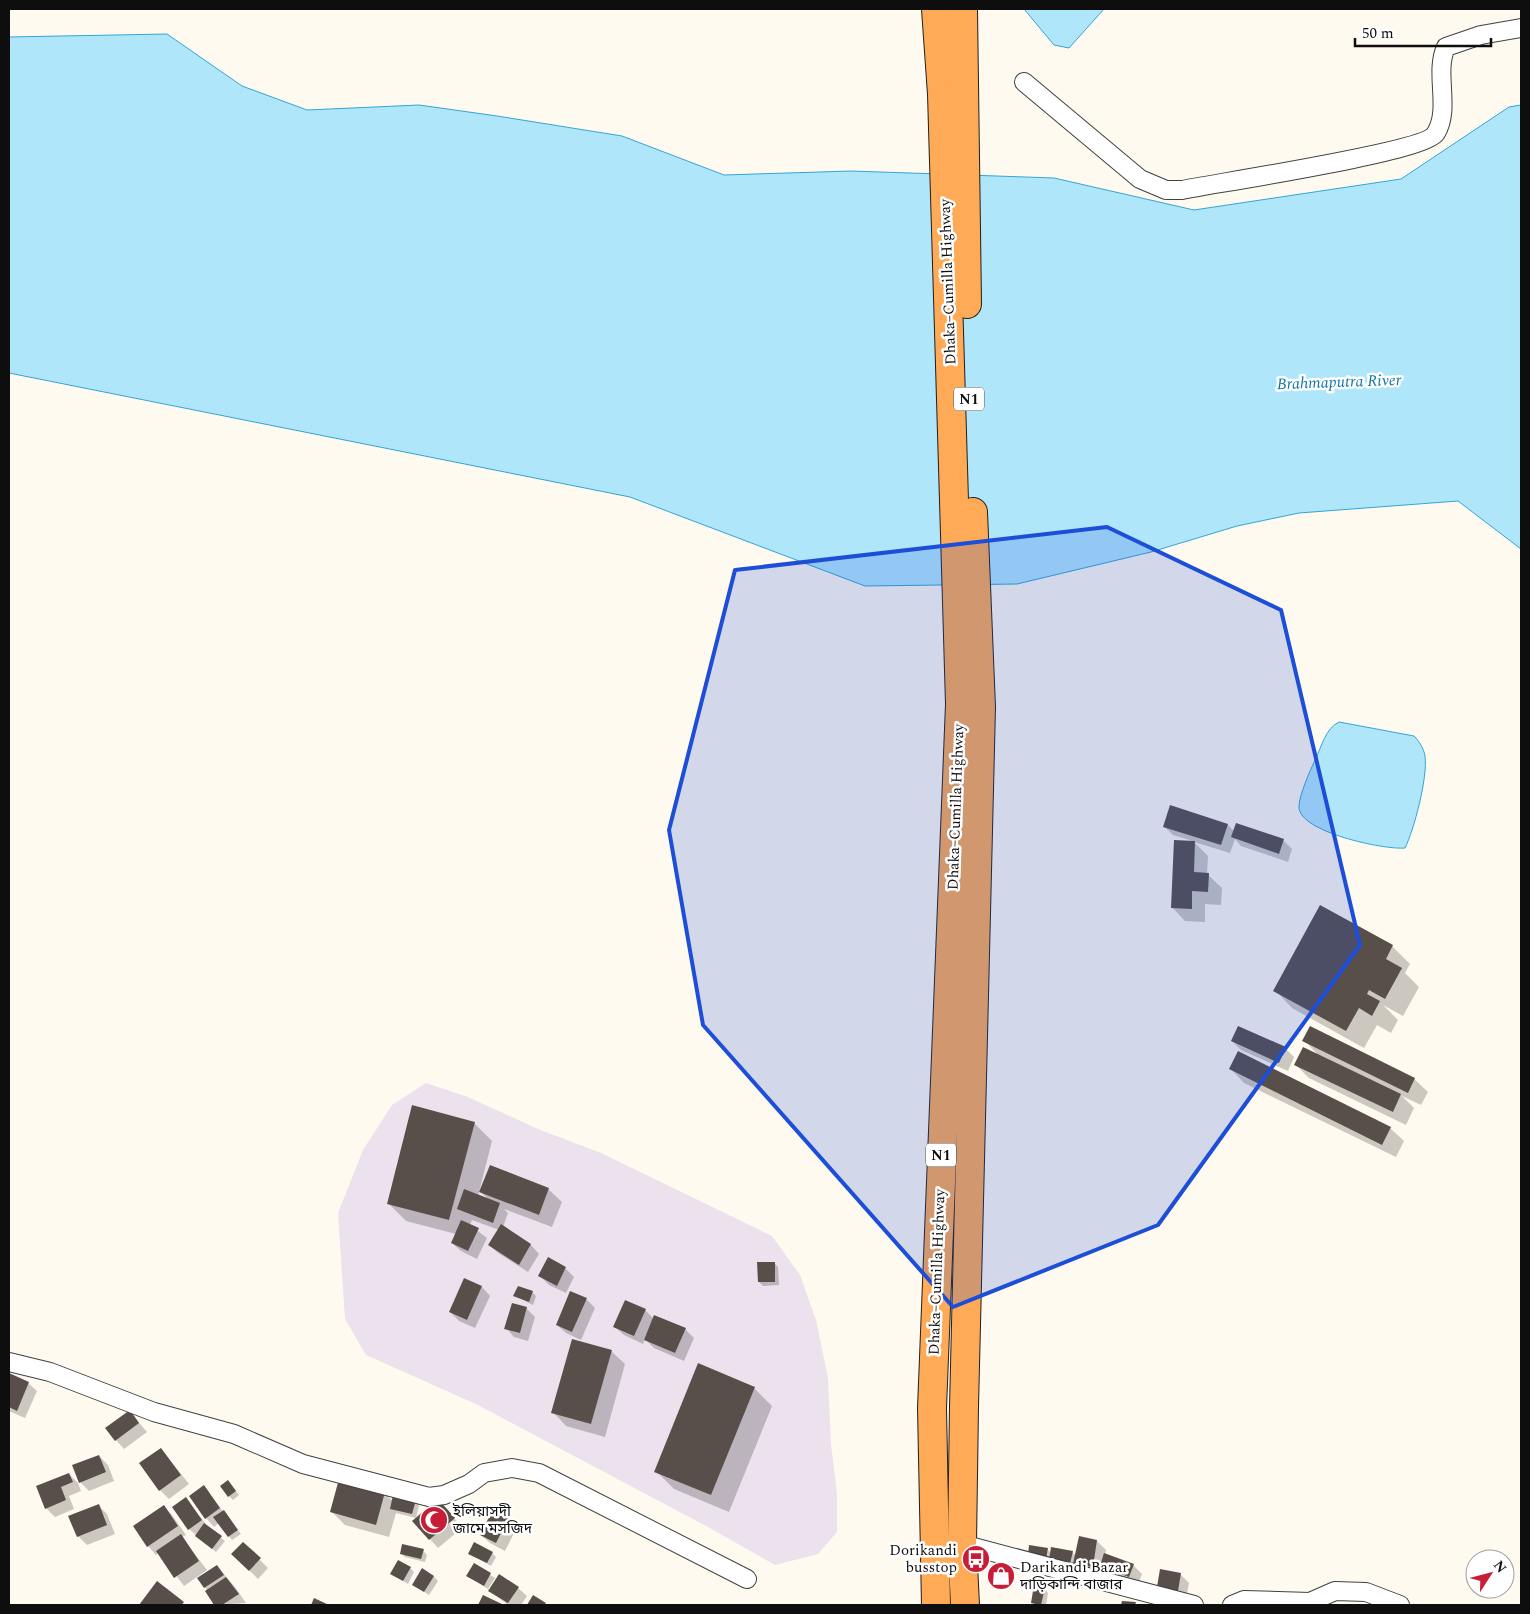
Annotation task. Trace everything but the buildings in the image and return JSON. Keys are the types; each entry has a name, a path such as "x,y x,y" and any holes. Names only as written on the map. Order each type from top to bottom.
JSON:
{"highway":[{"name":"Dhaka–Cumilla Highway","path":"936,9 954,92"},
{"name":"Dhaka–Cumilla Highway","path":"962,9 954,92 968,390 971,706 962,1544 965,1605"},
{"name":"Dhaka–Cumilla Highway","path":"936,1605 932,1408 971,706"}],"street":[{"path":"1024,82 1140,179 1166,190 1182,190 1371,155 1425,142 1436,134 1441,115 1442,56 1446,47 1481,35 1521,28"},
{"path":"9,1362 50,1372 154,1412 234,1434 302,1464 429,1497 444,1495 469,1484 484,1473 512,1468 539,1473 746,1579"},
{"path":"962,1544 1194,1605"},
{"path":"1232,1605 1244,1600 1310,1602 1335,1590 1366,1592 1400,1605"}],"highlighted area":[{"path":"1107,527 1281,610 1360,945 1158,1225 953,1307 703,1025 669,830 735,570"}],"shaded area":[{"path":"426,1083 468,1097 538,1129 601,1153 772,1236 800,1275 816,1320 828,1378 831,1444 837,1494 837,1532 818,1554 775,1565 708,1527 478,1405 366,1355 345,1319 338,1213 363,1150 392,1105","holes":["412,1105 475,1122 449,1220 387,1203","490,1165 549,1188 539,1215 480,1192","464,1190 500,1203 493,1223 457,1209","461,1220 478,1228 468,1251 451,1243","500,1225 531,1244 519,1264 488,1245","548,1258 566,1267 557,1285 539,1276","758,1262 774,1262 775,1282 758,1282","464,1278 482,1286 467,1320 449,1312","518,1286 532,1292 529,1302 514,1296","570,1291 587,1298 572,1332 556,1325","625,1300 645,1309 614,1327","512,1303 527,1308 519,1333 504,1329","655,1315 686,1328 675,1353 644,1340","572,1339 612,1350 591,1424 552,1413","698,1363 754,1386 711,1495 654,1471"]}],"water":[{"path":"1024,9 1104,9 1069,48 1054,45"},
{"name":"Brahmaputra River","path":"167,34 242,86 307,110 419,105 497,116 622,136 724,175 851,171 1054,178 1194,210 1401,179 1509,107 1521,105 1521,549 1458,501 1299,513 1237,526 1151,552 1017,584 865,586 630,497 9,373 9,37"},
{"path":"1339,722 1414,736 1422,748 1425,756 1425,765 1422,790 1416,817 1405,848 1380,846 1344,838 1313,824 1303,816 1299,807 1305,783 1327,733"}],"place":[{"name":"ইলিয়াসদী জামে মসজিদ","path":"434,1520"},
{"name":"Dorikandi busstop","path":"976,1559"},
{"name":"Darikandi Bazar দাড়িকান্দি বাজার","path":"1001,1576"}]}
